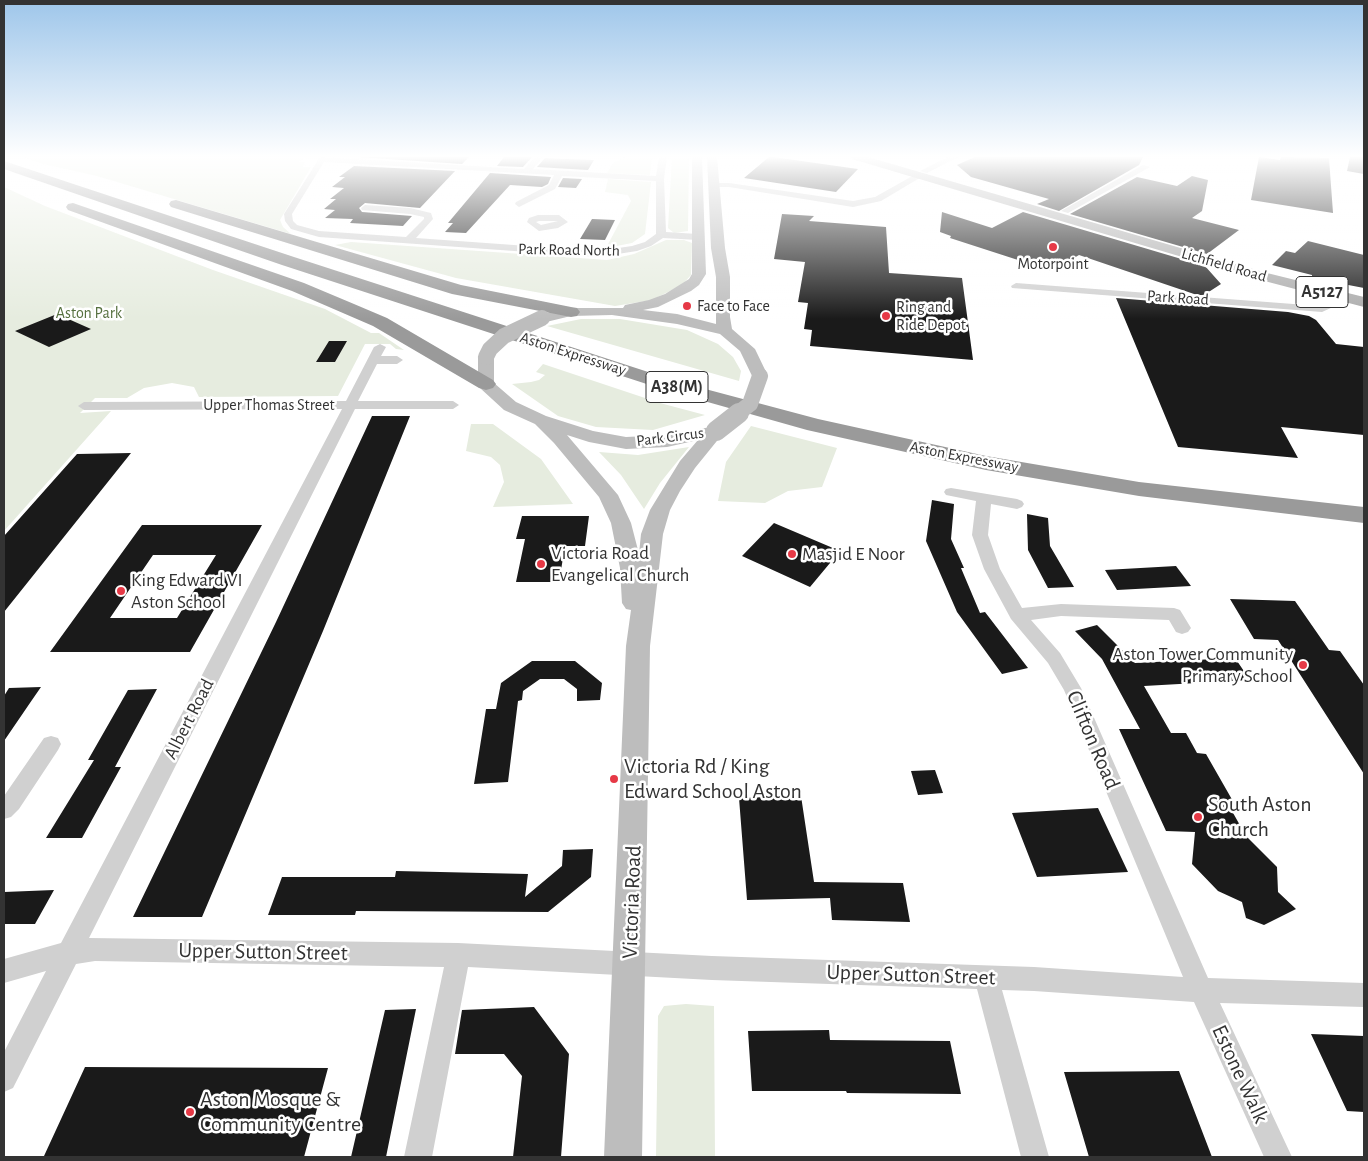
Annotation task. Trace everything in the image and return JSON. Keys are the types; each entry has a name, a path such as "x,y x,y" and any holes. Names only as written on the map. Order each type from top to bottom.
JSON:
{"highway":[{"path":"83,211 298,286 372,319 486,384"},
{"name":"Aston Expressway","path":"142,211 427,307 663,383 815,425 986,463 1139,489 1364,515"},
{"path":"201,211 458,290 571,312"}],"main road":[{"path":"612,311 653,304 686,288 694,282 699,274 698,211"},
{"path":"716,211 718,248 723,277 722,317 724,331"},
{"name":"Lichfield Road","path":"1045,211 1249,273 1364,302"},
{"name":"Lichfield Road","path":"1066,211 1260,268 1364,294"},
{"name":"Park Circus","path":"612,311 677,319 724,331 747,349 760,376 750,404 716,431 668,441 626,443 589,436 540,420 510,406 486,384 486,358 496,342 504,336 542,318 571,312 612,311"},
{"name":"Victoria Road","path":"540,420 561,439 608,495 621,524 631,568 638,646"},
{"name":"Victoria Road","path":"624,1157 638,646 652,534 660,510 687,465 716,431"}],"street":[{"name":"Park Road North","path":"290,211 288,221 294,227 319,234 409,240 530,239 598,254 634,249 648,244 661,235"},
{"path":"409,240 429,219 428,215 411,211"},
{"path":"661,211 661,235 698,237"},
{"name":"Park Road","path":"1016,286 1322,309 1328,305 1332,295"},
{"name":"Albert Road","path":"4,1079 380,347"},
{"path":"373,360 398,360"},
{"name":"Upper Thomas Street","path":"84,406 453,405"},
{"path":"951,492 1016,504"},
{"name":"Clifton Road","path":"984,499 980,534 992,569 1017,615 1054,658 1072,688 1201,990"},
{"path":"1017,615 1061,610 1174,614 1182,628"},
{"path":"4,810 12,802 51,744"},
{"name":"Upper Sutton Street","path":"4,971 69,953 95,949 458,955 630,962 712,968 1034,979 1201,990 1364,994"},
{"path":"418,1157 458,955"},
{"path":"987,978 1035,1157"},
{"name":"Estone Walk","path":"1201,990 1278,1157"}],"green space":[{"name":"Aston Park","path":"4,211 59,211 213,270 325,309 371,333 379,333 404,350 396,349 390,344 365,344 338,396 199,397 194,387 172,383 144,388 127,398 95,398 80,413 111,411 4,531"},
{"path":"215,211 285,211 280,220 283,227 291,234"},
{"path":"626,211 648,211 645,234 632,243 606,248"},
{"path":"669,211 688,211 688,231 674,233 668,228"},
{"path":"666,240 684,240 692,243 691,275 682,285 652,300 615,306 456,278 335,245 351,242 607,260 634,254"},
{"path":"581,319 620,319 687,330 718,344 733,357 741,371 739,381 547,326"},
{"path":"543,364 660,403 705,415 653,430 596,427 558,416 512,384 539,380 545,375 536,372"},
{"path":"471,424 493,424 541,459 573,504 493,507 504,482 500,465 491,457 466,451"},
{"path":"751,426 837,448 822,487 788,491 765,503 718,501 726,462"},
{"path":"689,447 660,483 644,509 621,475 599,452 638,455"},
{"path":"686,1004 714,1006 715,1157 656,1157 658,1016 664,1006"}],"building":[{"path":"334,211 361,211 412,216 403,226 350,223 353,219 325,218"},
{"path":"458,211 486,211 466,233 445,232 453,223 448,223"},
{"path":"1075,211 1202,211 1192,218 1239,230 1207,254 1070,214"},
{"name":"Motorpoint","path":"942,212 992,228 1023,212 1205,266 1221,284 1204,295 1197,295 1079,255 1052,271 950,238 951,236 940,232"},
{"name":"Ring and Ride Depot","path":"782,214 814,216 809,221 886,227 889,273 962,278 973,360 810,346 812,330 804,329 808,303 798,302 805,262 774,259"},
{"path":"592,219 615,220 605,240 580,239"},
{"path":"1308,241 1364,255 1364,288 1312,278 1312,275 1272,265 1286,251 1295,253"},
{"path":"1116,298 1288,312 1309,316 1316,320 1336,344 1364,347 1364,435 1281,427 1298,458 1178,447"},
{"path":"57,314 91,329 49,347 15,331"},
{"path":"329,341 347,341 335,362 316,362"},
{"path":"372,416 410,416 323,631 202,917 133,917 276,622"},
{"path":"131,453 4,612 4,536 77,454"},
{"path":"932,500 954,504 951,539 964,568 961,568 980,613 985,612 1028,668 1002,674 957,612 926,541"},
{"path":"1027,514 1048,518 1050,546 1074,587 1048,588 1028,550"},
{"name":"Victoria Road Evangelical Church","path":"522,516 589,516 585,546 565,546 559,582 516,582 525,539 516,539"},
{"name":"Masjid E Noor","path":"774,523 840,551 810,587 742,556"},
{"path":"142,525 262,525 190,652 50,652","holes":["153,555 216,555 177,618 110,618"]},
{"path":"1176,566 1191,586 1117,590 1105,570"},
{"path":"1230,599 1295,601 1329,650 1340,651 1364,685 1364,774 1278,640 1254,639"},
{"name":"South Aston Church","path":"1097,625 1135,663 1235,658 1250,680 1144,686 1171,733 1186,733 1197,753 1206,754 1234,803 1228,804 1246,836 1277,867 1278,892 1296,909 1264,925 1246,918 1242,902 1218,891 1192,864 1195,832 1166,831 1119,729 1140,729 1102,659 1075,631"},
{"path":"532,661 575,661 602,683 600,700 577,701 577,689 564,679 540,679 523,691 522,700 518,701 508,782 474,784 486,709 496,709 501,683"},
{"path":"41,687 4,741 4,696 9,688"},
{"path":"157,689 115,767 121,767 82,838 46,838 94,760 88,760 128,690"},
{"path":"935,770 943,793 918,795 911,771"},
{"path":"801,796 814,882 903,883 910,922 832,920 830,898 747,900 739,798"},
{"path":"1098,808 1128,872 1037,877 1012,813"},
{"path":"593,849 591,877 548,912 356,911 355,915 268,915 282,877 395,877 396,871 528,874 525,897 562,866 563,850"},
{"path":"54,890 35,924 4,924 4,892"},
{"path":"534,1007 569,1054 561,1157 513,1157 522,1076 504,1054 455,1054 462,1010"},
{"path":"416,1009 386,1157 351,1157 385,1010"},
{"path":"829,1030 830,1040 950,1041 961,1094 752,1091 748,1031"},
{"path":"1311,1034 1364,1036 1364,1112 1347,1111"},
{"name":"Aston Mosque & Community Centre","path":"85,1067 328,1068 304,1157 44,1156"},
{"path":"1179,1071 1212,1157 1089,1157 1064,1072"}],"place":[{"name":"Motorpoint","path":"1053,247"},
{"name":"Face to Face","path":"687,306"},
{"name":"Ring and Ride Depot","path":"886,316"},
{"name":"Masjid E Noor","path":"792,554"},
{"name":"Victoria Road Evangelical Church","path":"541,564"},
{"name":"King Edward VI Aston School","path":"121,591"},
{"name":"Aston Tower Community Primary School","path":"1303,665"},
{"name":"Victoria Rd / King Edward School Aston","path":"614,779"},
{"name":"South Aston Church","path":"1198,817"},
{"name":"Aston Mosque & Community Centre","path":"190,1112"}]}
